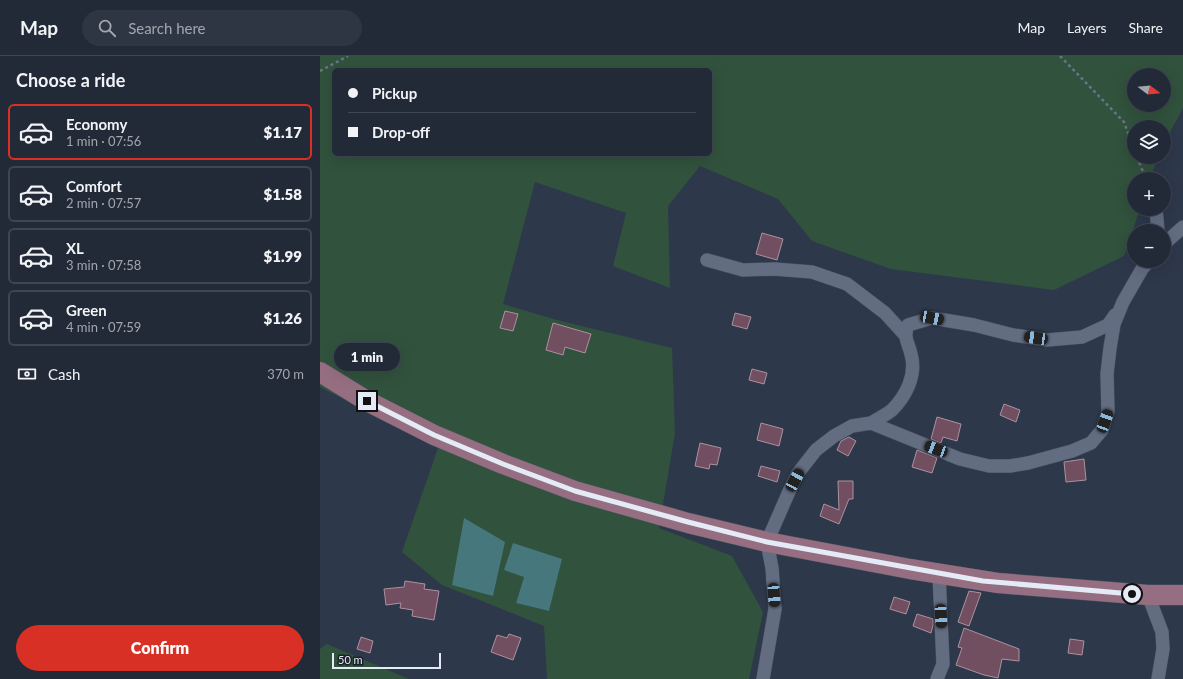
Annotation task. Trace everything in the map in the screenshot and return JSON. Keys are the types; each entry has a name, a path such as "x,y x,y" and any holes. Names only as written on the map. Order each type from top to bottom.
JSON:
{"main road":[{"path":"320,372 367,401 421,428 503,464 575,491 688,522 767,542 939,574 998,583 1148,595 1183,595"}],"street":[{"path":"1171,238 1183,227"},
{"path":"707,260 743,270 774,269 812,272 847,284 885,313 905,335 912,356 913,374 907,390 891,410 871,423 852,426 834,436 816,450 798,473 791,487 767,542 772,568 775,609 764,679"},
{"path":"905,335 908,325 932,318 974,325 1013,335 1047,340 1082,337 1108,325 1143,268"},
{"path":"871,423 960,459 989,466 1010,466 1028,463 1072,451 1091,443 1102,430 1108,412 1107,374 1110,348 1114,324 1122,302"},
{"path":"937,679 943,664 939,574"},
{"path":"1148,595 1162,632 1163,649 1158,679"}],"path":[{"path":"320,71 348,56"},
{"path":"1060,56 1124,122 1127,130"}],"shaded area":[{"path":"320,56 1183,56 1183,108 1171,130 1171,120 1127,120 1127,164 1155,164 1153,172 1127,172 1127,216 1138,216 1135,224 1127,224 1127,247 1124,256 1054,290 891,269 812,241 778,199 700,166 668,206 670,288 613,266 626,213 535,182 503,304 557,320 672,348 675,433 659,528 732,556 763,612 749,679 547,679 544,626 442,585 402,552 438,448 320,387","holes":["524,577 549,611 516,603"]},
{"path":"464,518 505,542 493,596 452,585"},
{"path":"513,543 562,559 549,611 516,603 524,577 504,570"},
{"path":"327,644 409,679 320,679 320,649"}],"building":[{"path":"762,233 783,239 777,260 756,254"},
{"path":"505,311 518,314 513,331 500,328"},
{"path":"735,313 751,317 747,329 732,325"},
{"path":"553,323 591,334 585,353 565,347 563,355 546,350"},
{"path":"752,369 767,373 764,384 749,380"},
{"path":"1004,404 1020,410 1016,422 1000,415"},
{"path":"937,417 961,424 957,441 943,437 941,443 931,439"},
{"path":"761,423 783,429 779,446 757,440"},
{"path":"849,437 856,441 848,456 837,450 841,441"},
{"path":"700,443 721,448 717,465 710,464 709,469 695,466"},
{"path":"917,450 937,458 932,473 912,467"},
{"path":"1084,459 1086,480 1066,482 1064,462"},
{"path":"761,466 780,471 777,482 758,476"},
{"path":"838,481 853,481 853,499 849,499 839,524 820,516 824,504 839,510"},
{"path":"405,581 425,584 424,589 439,591 434,620 412,616 413,610 400,608 401,603 386,605 384,589 404,587"},
{"path":"969,591 981,593 969,626 958,622"},
{"path":"894,597 910,602 906,614 890,609"},
{"path":"917,614 933,619 931,633 913,626"},
{"path":"964,628 1019,649 1019,661 1002,659 998,678 984,675 956,665 962,648 958,647"},
{"path":"509,634 521,638 513,660 491,652 497,635 507,638"},
{"path":"361,637 373,641 370,653 357,649"},
{"path":"1070,639 1084,641 1082,655 1068,653"}],"route":[{"path":"367,401 434,435 503,464 575,491 767,542 983,581 1132,594"}]}
